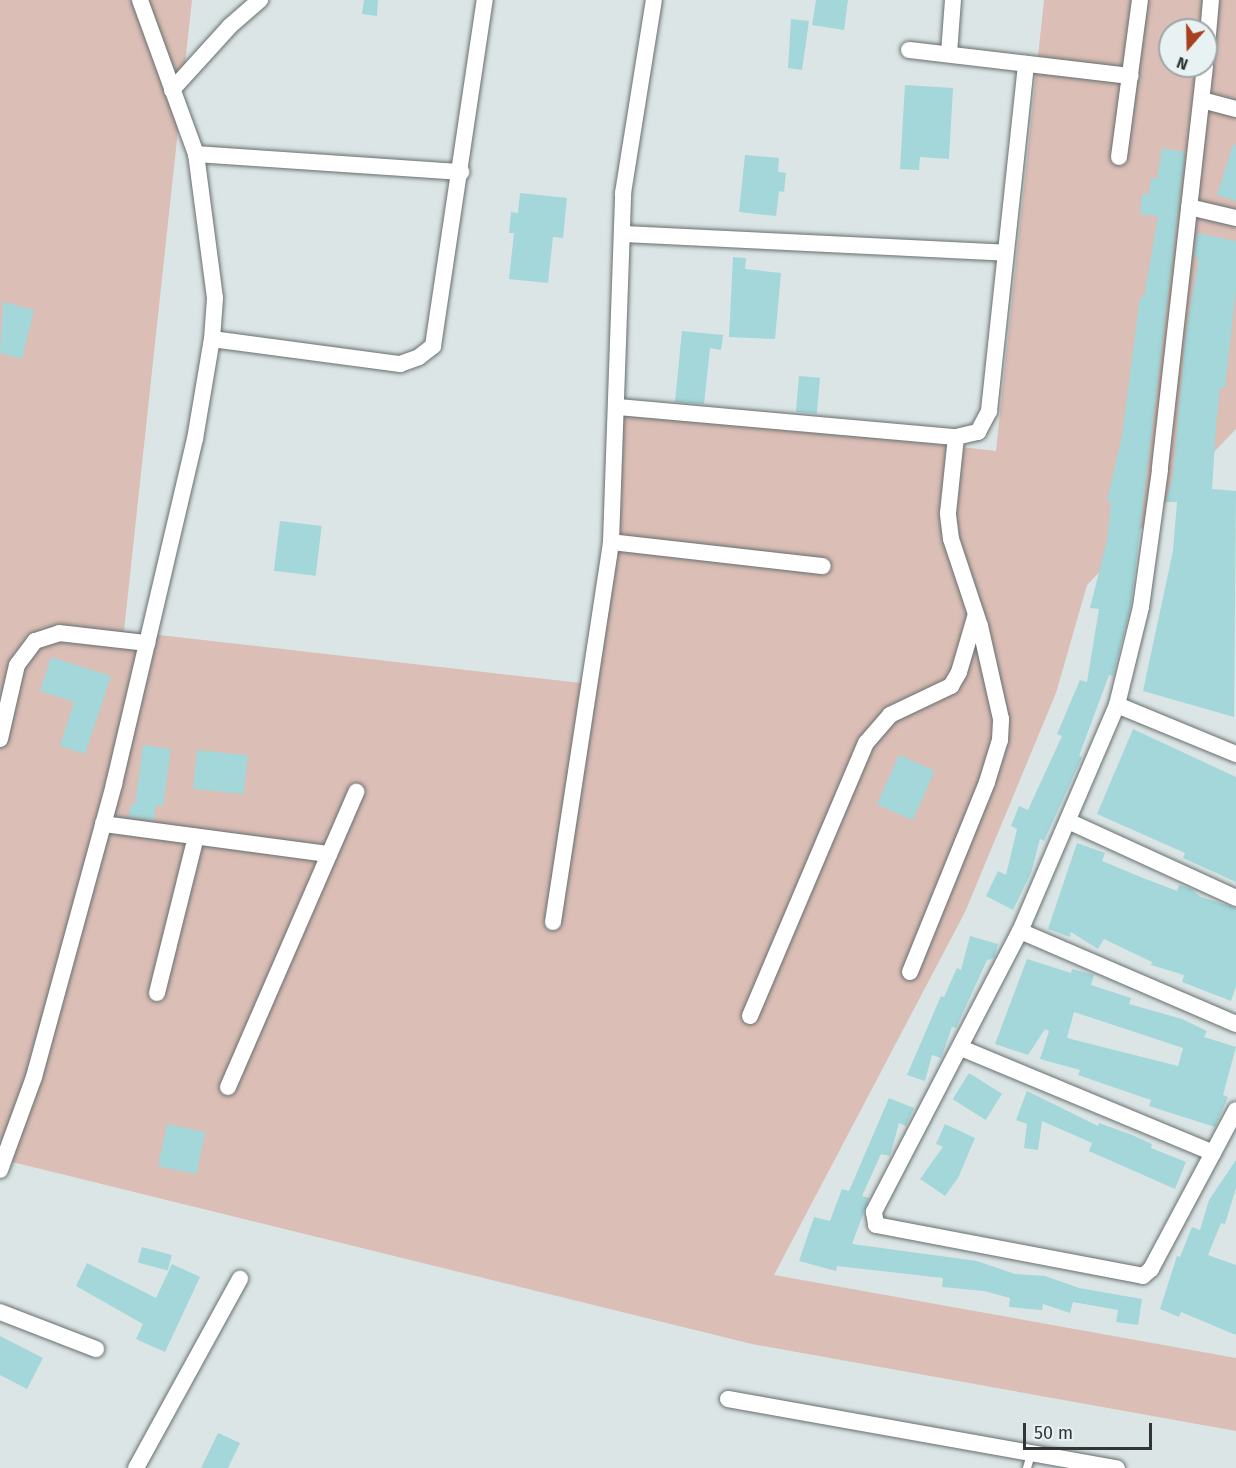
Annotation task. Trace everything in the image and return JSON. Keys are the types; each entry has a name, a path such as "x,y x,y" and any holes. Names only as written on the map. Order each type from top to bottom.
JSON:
{"street":[{"path":"0,1169 34,1077 104,824 195,439 212,339 215,298 196,154 140,0"},
{"path":"172,90 230,26 260,0"},
{"path":"212,339 400,364 419,357 433,346 438,328 462,172 486,0"},
{"path":"553,922 611,542 618,407 623,193 654,0"},
{"path":"949,53 953,0"},
{"path":"1119,157 1140,0"},
{"path":"1209,18 1211,0"},
{"path":"909,50 1130,76"},
{"path":"618,407 956,437 978,432 989,411 1004,253 1026,64"},
{"path":"1204,78 1144,584 1117,705 1020,931 874,1212 876,1225 1143,1276 1151,1269 1236,1110"},
{"path":"1202,100 1236,109"},
{"path":"196,154 462,172"},
{"path":"1189,207 1236,218"},
{"path":"622,234 1004,253"},
{"path":"910,972 987,782 1000,740 1001,718 976,614 955,558 948,513 956,437"},
{"path":"611,542 823,566"},
{"path":"750,1016 866,742 890,715 951,686 959,672 976,614"},
{"path":"0,739 17,665 35,641 59,633 147,643"},
{"path":"1117,705 1236,753"},
{"path":"228,1087 356,792"},
{"path":"1068,821 1236,898"},
{"path":"104,824 329,854"},
{"path":"157,993 196,837"},
{"path":"1020,931 1236,1024"},
{"path":"961,1048 1213,1153"},
{"path":"136,1468 240,1279"},
{"path":"0,1312 96,1349"},
{"path":"728,1399 1029,1461 1117,1468"}],"shaded area":[{"path":"0,0 192,0 124,631 590,684 620,409 996,451 1044,0 1236,0 1236,429 1087,585 1056,693 965,912 774,1275 1236,1358 1236,1431 752,1344 0,1159"}],"building":[{"path":"364,0 378,0 377,16 362,14"},
{"path":"816,0 848,0 844,30 812,25"},
{"path":"791,19 809,21 802,70 788,68"},
{"path":"905,85 953,88 949,159 920,157 919,170 900,169"},
{"path":"1233,145 1236,145 1236,201 1217,195"},
{"path":"1162,148 1185,152 1131,605 1113,676 1109,675 1079,756 1082,757 1044,841 1040,839 1031,873 1013,910 986,896 998,871 1006,875 1017,829 1011,826 1019,806 1028,810 1062,736 1057,734 1080,680 1087,682 1099,609 1090,608 1107,540 1111,502 1107,501 1122,436 1140,297 1144,297 1158,216 1140,214 1142,194 1149,194 1151,178 1157,179"},
{"path":"745,155 779,158 778,172 786,173 784,192 779,191 776,216 739,212"},
{"path":"520,193 567,198 563,238 553,237 548,283 509,279 514,233 509,233 511,212 518,213"},
{"path":"1197,233 1236,241 1236,289 1225,388 1220,388 1212,489 1236,491 1234,717 1143,691 1173,551 1177,502 1166,502 1173,475 1186,332 1199,258 1194,257"},
{"path":"733,257 746,258 745,269 781,273 775,339 729,337"},
{"path":"3,302 34,310 22,359 0,353"},
{"path":"682,331 723,335 721,350 710,348 704,404 675,402"},
{"path":"799,376 820,378 817,414 796,412"},
{"path":"280,521 322,526 316,576 274,571"},
{"path":"51,657 111,676 85,754 60,746 74,702 40,691"},
{"path":"1133,729 1236,777 1236,882 1183,858 1185,853 1097,814"},
{"path":"143,745 171,749 163,806 156,805 154,820 129,817 131,804 135,805"},
{"path":"197,750 248,755 244,794 193,789"},
{"path":"899,755 935,771 913,820 877,804"},
{"path":"1077,843 1105,853 1102,861 1143,878 1177,891 1179,885 1191,889 1201,897 1236,908 1236,986 1231,1001 1182,982 1184,975 1151,965 1152,962 1104,939 1098,949 1071,932 1070,937 1048,929"},
{"path":"970,936 998,944 994,958 987,960 956,1028 952,1027 941,1058 932,1055 925,1081 907,1075 941,996 944,997 957,968 961,970"},
{"path":"1027,959 1071,973 1072,969 1094,975 1091,985 1131,998 1129,1004 1182,1019 1207,1031 1204,1037 1236,1047 1223,1095 1228,1097 1215,1127 1149,1106 1151,1100 1078,1075 1080,1070 1040,1059 1049,1031 1045,1029 1028,1055 995,1044","holes":["1074,1012 1183,1048 1178,1066 1067,1038"]},
{"path":"969,1073 1002,1094 986,1120 953,1099"},
{"path":"1027,1091 1098,1126 1099,1123 1132,1135 1152,1144 1151,1148 1186,1162 1175,1189 1089,1151 1092,1143 1042,1121 1038,1150 1024,1148 1027,1124 1016,1120"},
{"path":"889,1098 914,1108 906,1126 899,1123 890,1156 881,1154 862,1196 869,1198 852,1244 977,1261 1015,1274 1045,1276 1079,1288 1142,1299 1138,1325 1116,1322 1118,1310 1073,1302 1070,1313 1043,1304 1042,1310 1009,1307 1010,1298 984,1291 942,1287 943,1278 837,1266 836,1271 799,1261 814,1217 830,1221 842,1189 849,1191"},
{"path":"167,1124 205,1132 196,1174 158,1166"},
{"path":"945,1124 975,1138 958,1178 945,1196 920,1179 943,1147 936,1144"},
{"path":"1236,1160 1236,1188 1225,1224 1221,1223 1208,1255 1236,1265 1236,1335 1181,1312 1179,1317 1160,1309 1177,1256 1180,1257 1192,1227 1200,1230 1209,1200"},
{"path":"142,1247 172,1255 168,1270 138,1262"},
{"path":"87,1263 156,1298 172,1264 200,1277 165,1352 136,1339 143,1324 76,1286"},
{"path":"0,1336 43,1358 27,1389 0,1375"},
{"path":"218,1433 240,1443 228,1468 201,1468"}]}
